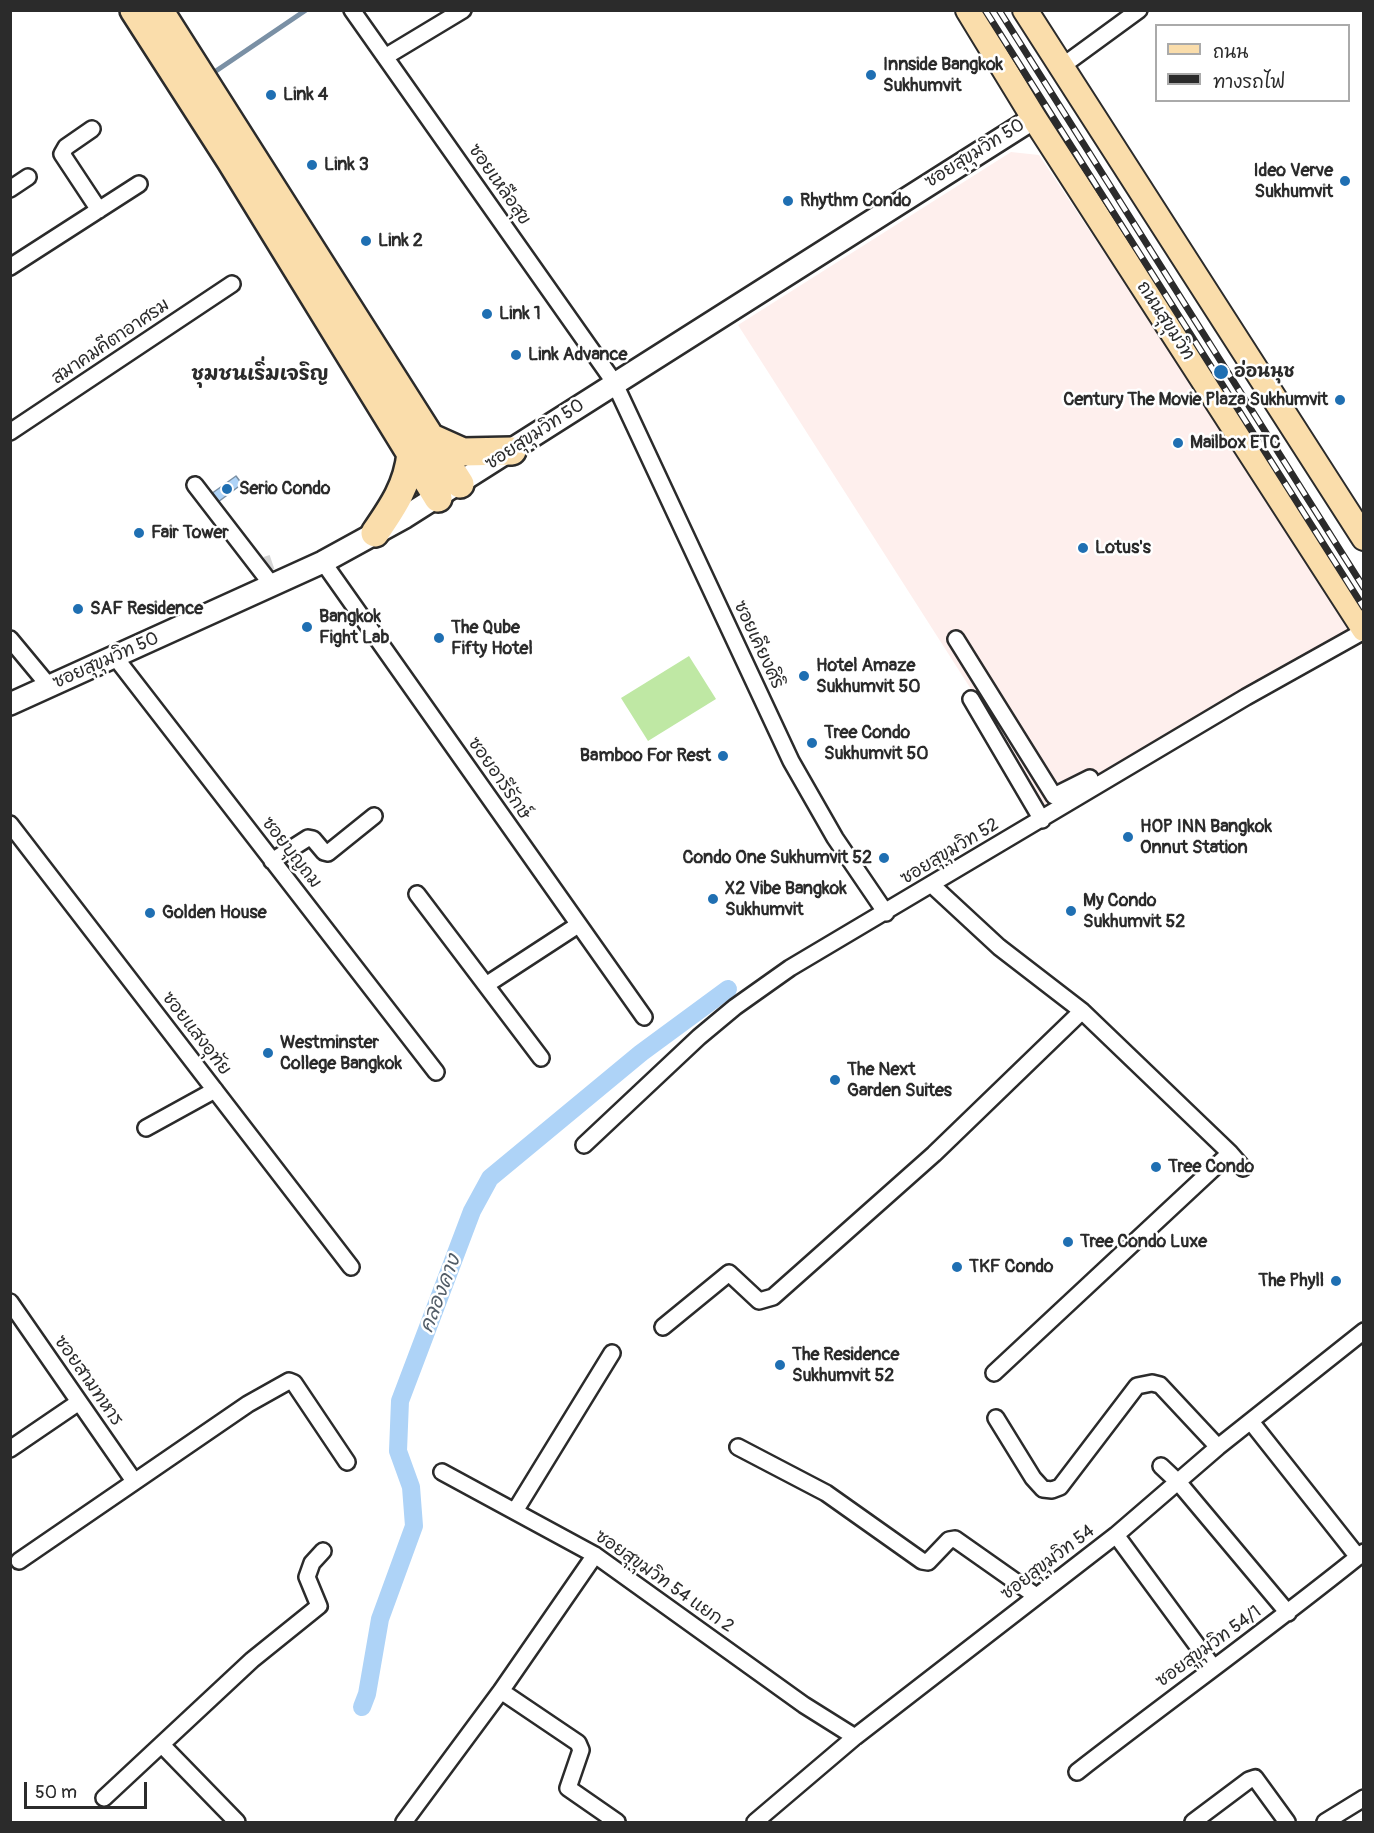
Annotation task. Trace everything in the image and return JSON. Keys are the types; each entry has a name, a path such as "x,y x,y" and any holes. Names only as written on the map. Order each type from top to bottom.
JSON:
{"highway":[{"path":"134,10 167,61 215,115 441,496"},
{"path":"159,10 202,73 215,115"},
{"path":"418,454 452,449 463,452 512,451"},
{"path":"375,534 398,513 418,454"}],"main road":[{"name":"ถนนสุขุมวิท","path":"968,10 1034,118 1364,630"},
{"path":"1025,10 1364,538"}],"street":[{"name":"ซอยเหลือสุข","path":"352,10 614,382"},
{"path":"384,57 463,10"},
{"path":"1061,67 1139,10"},
{"name":"ซอยสุขุมวิท 50","path":"398,513 441,496 614,382 1034,118"},
{"path":"92,129 66,147 62,154 99,210"},
{"path":"10,189 28,177"},
{"path":"10,267 139,184"},
{"name":"สมาคมคีตาอาศรม","path":"10,432 232,284"},
{"name":"ซอยเคียงศิริ","path":"614,382 791,761 835,838 886,913"},
{"path":"195,484 266,573"},
{"name":"ซอยสุขุมวิท 50","path":"10,704 115,657 266,573 323,562 375,534"},
{"name":"ซอยอารีรักษ์","path":"323,562 644,1017"},
{"name":"ซอยสุขุมวิท 52","path":"584,1145 670,1063 735,1007 790,968 1246,697 1364,630"},
{"path":"10,639 49,686"},
{"path":"956,639 1054,796 1090,778"},
{"name":"ซอยบุญถม","path":"115,657 436,1072"},
{"path":"971,699 1042,820"},
{"path":"272,861 308,838 328,853 374,816"},
{"name":"ซอยแสงอุทัย","path":"10,824 351,1267"},
{"path":"932,885 999,947 1082,1011 1243,1168"},
{"path":"417,894 540,1058"},
{"path":"486,985 578,926"},
{"path":"663,1327 729,1273 759,1301 767,1301 773,1297 934,1155 1082,1011"},
{"path":"146,1128 215,1090"},
{"path":"994,1373 1230,1153"},
{"name":"ซอยสามทหาร","path":"10,1302 134,1482"},
{"name":"ซอยสุขุมวิท 54","path":"755,1822 855,1737 1116,1535 1218,1447 1252,1423 1364,1331"},
{"path":"514,1511 612,1353"},
{"path":"19,1561 249,1404 287,1382 294,1383 347,1462"},
{"path":"996,1418 1033,1478 1043,1489 1052,1490 1060,1487 1137,1386 1143,1384 1160,1385 1218,1447"},
{"path":"10,1449 79,1402"},
{"path":"1252,1423 1361,1554"},
{"path":"738,1447 826,1493 922,1561 928,1562 949,1540 955,1539 1036,1596"},
{"path":"1161,1466 1179,1483 1288,1613"},
{"name":"ซอยสุขุมวิท 54 แยก 2","path":"442,1472 595,1555 804,1705 855,1737"},
{"path":"1116,1535 1213,1667"},
{"path":"104,1798 252,1660 319,1606 307,1577 312,1563 323,1551"},
{"name":"ซอยสุขุมวิท 54/1","path":"1077,1772 1213,1667 1288,1613 1361,1554"},
{"path":"404,1822 501,1691 595,1555"},
{"path":"501,1691 578,1743 581,1749 568,1788 617,1822"},
{"path":"162,1745 237,1822"},
{"path":"1193,1822 1249,1780 1255,1778 1287,1822"},
{"path":"1325,1822 1364,1798"}],"shaded area":[{"path":"1011,152 1039,155 1355,628 1047,808 738,325"}],"green space":[{"path":"689,656 716,699 648,741 621,698"}],"water":[{"name":"Serio Condo","path":"236,476 242,484 218,502 211,494"}],"waterway":[{"path":"210,75 306,10"},
{"name":"คลองคาง","path":"362,1707 367,1694 380,1619 414,1526 411,1487 398,1451 400,1401 472,1211 490,1178 641,1053 728,989"}],"tunnel":[{"path":"266,564 272,562"}],"railway":[{"path":"985,10 1364,608"},
{"path":"999,10 1364,588"}],"place":[{"name":"Innside Bangkok Sukhumvit","path":"871,75"},
{"name":"Link 4","path":"271,95"},
{"name":"Link 3","path":"312,165"},
{"name":"Ideo Verve Sukhumvit","path":"1345,181"},
{"name":"Rhythm Condo","path":"788,201"},
{"name":"Link 2","path":"366,241"},
{"name":"Link 1","path":"487,314"},
{"name":"Link Advance","path":"516,355"},
{"name":"อ่อนนุช","path":"1221,372"},
{"name":"Century The Movie Plaza Sukhumvit","path":"1340,400"},
{"name":"Mailbox ETC","path":"1178,443"},
{"name":"Serio Condo","path":"227,489"},
{"name":"Fair Tower","path":"139,533"},
{"name":"Lotus's","path":"1083,548"},
{"name":"SAF Residence","path":"78,609"},
{"name":"Bangkok Fight Lab","path":"307,627"},
{"name":"The Qube Fifty Hotel","path":"439,638"},
{"name":"Hotel Amaze Sukhumvit 50","path":"804,676"},
{"name":"Tree Condo Sukhumvit 50","path":"812,743"},
{"name":"Bamboo For Rest","path":"723,756"},
{"name":"HOP INN Bangkok Onnut Station","path":"1128,837"},
{"name":"Condo One Sukhumvit 52","path":"884,858"},
{"name":"X2 Vibe Bangkok Sukhumvit","path":"713,899"},
{"name":"My Condo Sukhumvit 52","path":"1071,911"},
{"name":"Golden House","path":"150,913"},
{"name":"Westminster College Bangkok","path":"268,1053"},
{"name":"The Next Garden Suites","path":"835,1080"},
{"name":"Tree Condo","path":"1156,1167"},
{"name":"Tree Condo Luxe","path":"1068,1242"},
{"name":"TKF Condo","path":"957,1267"},
{"name":"The Phyll","path":"1336,1281"},
{"name":"The Residence Sukhumvit 52","path":"780,1365"}],"district":[{"name":"ชุมชนเริ่มเจริญ","path":"260,375"}]}
